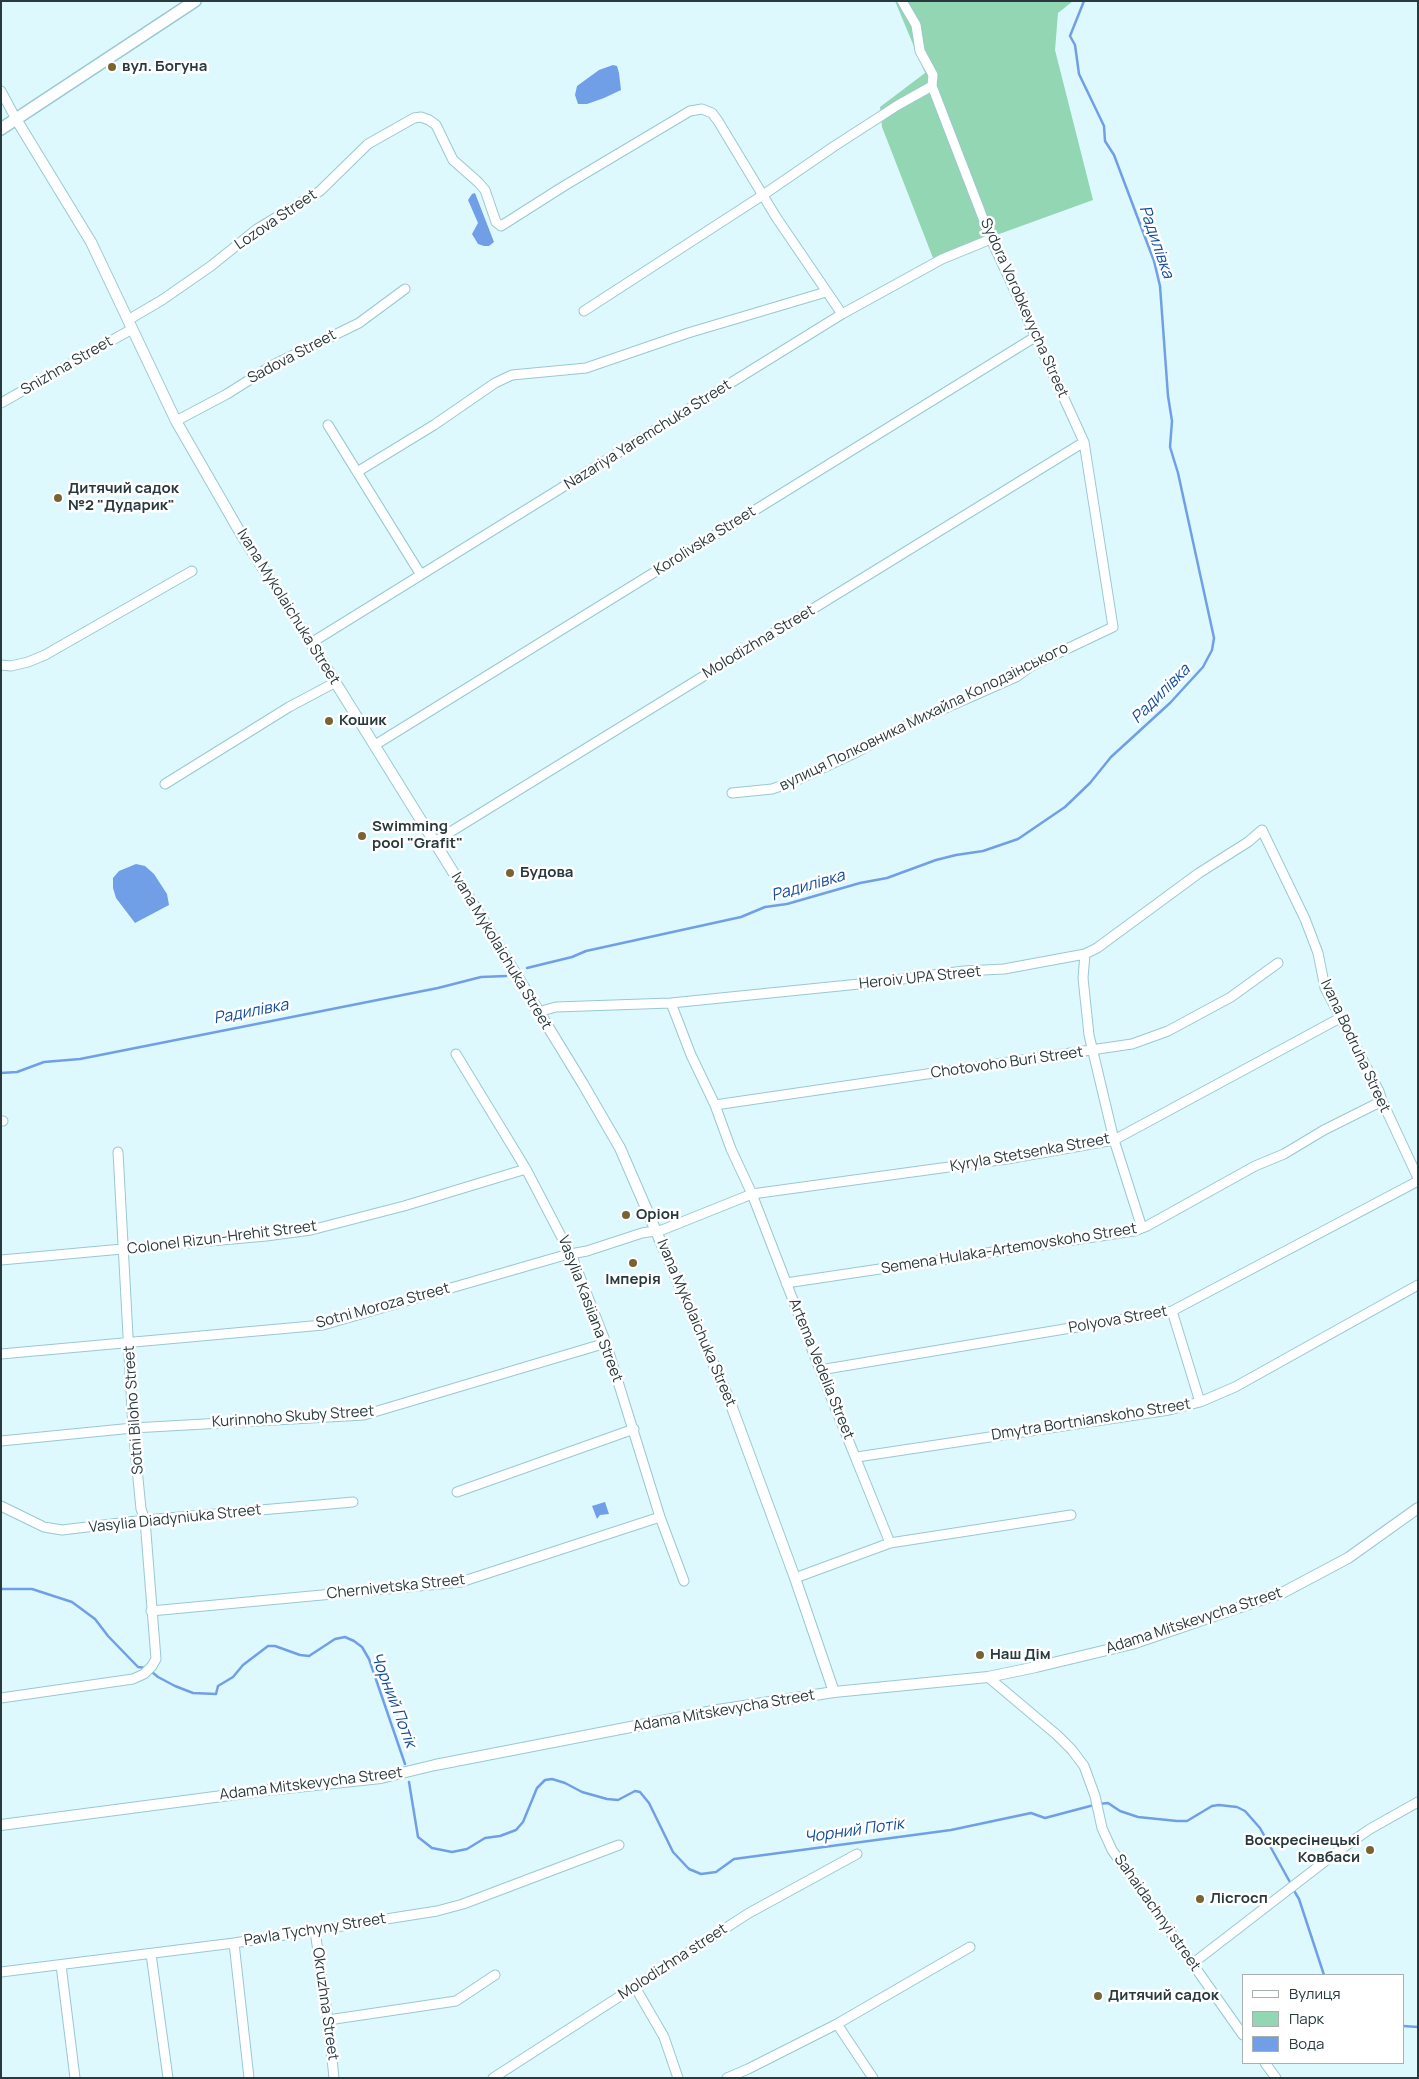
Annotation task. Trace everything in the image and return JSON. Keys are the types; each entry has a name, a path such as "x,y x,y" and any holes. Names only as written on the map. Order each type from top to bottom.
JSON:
{"main road":[{"path":"1,128 195,1"}],"street":[{"name":"Sydora Vorobkevycha Street","path":"902,1 916,25 920,51 933,75 932,86 992,239 1034,337 1084,442 1113,627"},
{"path":"584,311 763,195 849,136 932,86"},
{"path":"1,91 16,119"},
{"name":"Lozova Street","path":"130,324 211,266 257,229 320,190 359,152 377,138 405,122 421,117 436,125 453,160 485,190 496,222 500,226 690,111 702,109 712,113 718,121 763,195"},
{"name":"Ivana Mykolaichuka Street","path":"16,119 91,242 176,421 241,534 375,745 583,1084 620,1148 730,1402 795,1578 834,1692"},
{"path":"763,195 842,314"},
{"name":"Nazariya Yaremchuka Street","path":"311,643 842,314 942,259 992,239"},
{"name":"Sadova Street","path":"176,421 227,394 273,365 359,323 405,289"},
{"path":"357,472 434,425 495,383 512,375 586,368 679,336 826,292"},
{"name":"Snizhna Street","path":"1,403 130,324"},
{"name":"Korolivska Street","path":"375,745 1034,337"},
{"path":"328,425 421,575"},
{"name":"Molodizhna Street","path":"434,842 1084,442"},
{"path":"1,665 11,666 44,655 192,571"},
{"name":"вулиця Полковника Михайла Колодзінського","path":"732,793 772,789 795,781 857,752 896,730 1016,676 1033,665 1113,627"},
{"path":"165,784 289,707 336,682"},
{"name":"Heroiv UPA Street","path":"538,1012 556,1007 671,1004 964,971 1004,969 1085,954 1199,873 1241,847 1262,830"},
{"name":"Ivana Bodruha Street","path":"1262,830 1305,918 1318,952 1324,988 1379,1090 1382,1101 1418,1180"},
{"path":"1085,954 1083,971 1084,991 1090,1035 1114,1140 1142,1228"},
{"name":"Chotovoho Buri Street","path":"715,1105 1132,1044 1168,1031 1231,997 1278,963"},
{"name":"Artema Vedelia Street","path":"671,1004 691,1055 715,1105 730,1149 752,1194 820,1370 890,1542"},
{"name":"Kyryla Stetsenka Street","path":"752,1194 1007,1159 1114,1140 1340,1018"},
{"name":"Vasylia Kasiiana Street","path":"456,1054 526,1169 571,1254 606,1343 660,1517 684,1581"},
{"name":"Semena Hulaka-Artemovskoho Street","path":"786,1283 1122,1233 1142,1228 1255,1166 1284,1154 1324,1130 1382,1101"},
{"name":"Sotni Biloho Street","path":"1,1698 130,1680 139,1677 149,1669 156,1659 145,1520 141,1509 133,1428 118,1152"},
{"name":"Colonel Rizun-Hrehit Street","path":"1,1260 122,1250 311,1230 404,1206 526,1169"},
{"name":"Polyova Street","path":"820,1370 1172,1311 1418,1180"},
{"name":"Sotni Moroza Street","path":"1,1354 128,1341 323,1325 587,1251 642,1233 657,1231 752,1194"},
{"name":"Dmytra Bortnianskoho Street","path":"857,1457 1169,1410 1200,1402 1235,1387 1418,1285"},
{"path":"1172,1311 1200,1402"},
{"name":"Kurinnoho Skuby Street","path":"1,1441 133,1428 364,1414 606,1343"},
{"path":"457,1492 634,1429"},
{"name":"Vasylia Diadyniuka Street","path":"1,1506 44,1527 62,1530 145,1520 353,1502"},
{"name":"Adama Mitskevycha Street","path":"1,1825 268,1790 376,1779 718,1710 834,1692 988,1677 1132,1644 1284,1592 1348,1558 1418,1508"},
{"path":"795,1578 890,1542 1071,1515"},
{"name":"Chernivetska Street","path":"152,1611 461,1582 660,1517"},
{"name":"Sahaidachnyi street","path":"988,1677 1072,1750 1084,1766 1112,1850 1242,2034"},
{"path":"1192,1964 1363,1834 1418,1802"},
{"name":"Pavla Tychyny Street","path":"1,1972 234,1943 437,1911 463,1904 619,1845"},
{"name":"Molodizhna street","path":"493,2078 749,1912 857,1854"},
{"name":"Okruzhna Street","path":"315,1931 334,2078"},
{"path":"234,1943 249,2078"},
{"path":"726,2078 748,2069 837,2024 970,1947"},
{"path":"151,1954 168,2078"},
{"path":"61,1965 75,2078"},
{"path":"328,2020 456,2001 495,1975"},
{"path":"635,1987 664,2037 678,2078"},
{"path":"837,2024 873,2078"},
{"path":"1266,2064 1276,2078"}],"green space":[{"path":"895,1 1073,1 1058,13 1055,50 1093,200 933,258 882,127 880,107 925,73"}],"water":[{"path":"613,65 617,66 621,90 587,104 578,104 575,95 577,86 599,70"},
{"path":"475,193 494,242 489,246 478,244 472,234 478,223 468,200"},
{"path":"136,864 145,866 154,874 167,894 169,905 135,923 116,898 113,878 119,871"},
{"path":"605,1502 609,1514 600,1515 597,1519 592,1506"}],"waterway":[{"name":"Радилівка","path":"527,968 572,957 586,951 741,917 765,907 787,904 860,883 887,878 936,860 983,851 1018,839 1065,807 1090,783 1111,757 1170,703 1203,667 1212,650 1214,638 1178,473 1170,447 1172,421 1168,396 1160,286 1154,261 1114,155 1105,141 1104,126 1079,74 1075,45 1070,36 1084,1"},
{"name":"Радилівка","path":"1,1073 17,1072 44,1062 80,1059 438,988 481,977 506,976"},
{"name":"Чорний Потік","path":"1,1589 32,1589 72,1602 95,1619 108,1636 138,1667 147,1668 158,1677 193,1693 216,1694 218,1686 233,1677 243,1665 268,1646 275,1646 300,1655 309,1656 335,1639 345,1637 362,1647 369,1659 405,1764"},
{"name":"Чорний Потік","path":"409,1782 418,1837 432,1848 452,1852 467,1849 485,1838 500,1836 516,1830 523,1822 537,1788 545,1780 552,1779 582,1792 607,1799 618,1800 635,1791 640,1792 649,1803 673,1852 689,1869 701,1874 716,1872 734,1859 951,1830 1031,1813 1045,1818 1094,1805"},
{"name":"Чорний Потік","path":"1099,1804 1108,1803 1120,1811 1138,1817 1177,1821 1187,1821 1212,1806 1237,1807 1245,1811 1260,1828 1291,1884"},
{"name":"Чорний Потік","path":"1293,1889 1299,1899 1324,1974"},
{"name":"Чорний Потік","path":"1404,2026 1418,2027"}],"place":[{"name":"вул. Богуна","path":"112,67"},
{"name":"Дитячий садок №2 \"Дударик\"","path":"58,498"},
{"name":"Кошик","path":"329,721"},
{"name":"Swimming pool \"Grafit\"","path":"362,836"},
{"name":"Будова","path":"510,873"},
{"name":"Оріон","path":"626,1215"},
{"name":"Імперія","path":"633,1263"},
{"name":"Наш Дім","path":"980,1655"},
{"name":"Воскресінецькі Ковбаси","path":"1370,1850"},
{"name":"Лісгосп","path":"1200,1899"},
{"name":"Дитячий садок","path":"1098,1996"}]}
